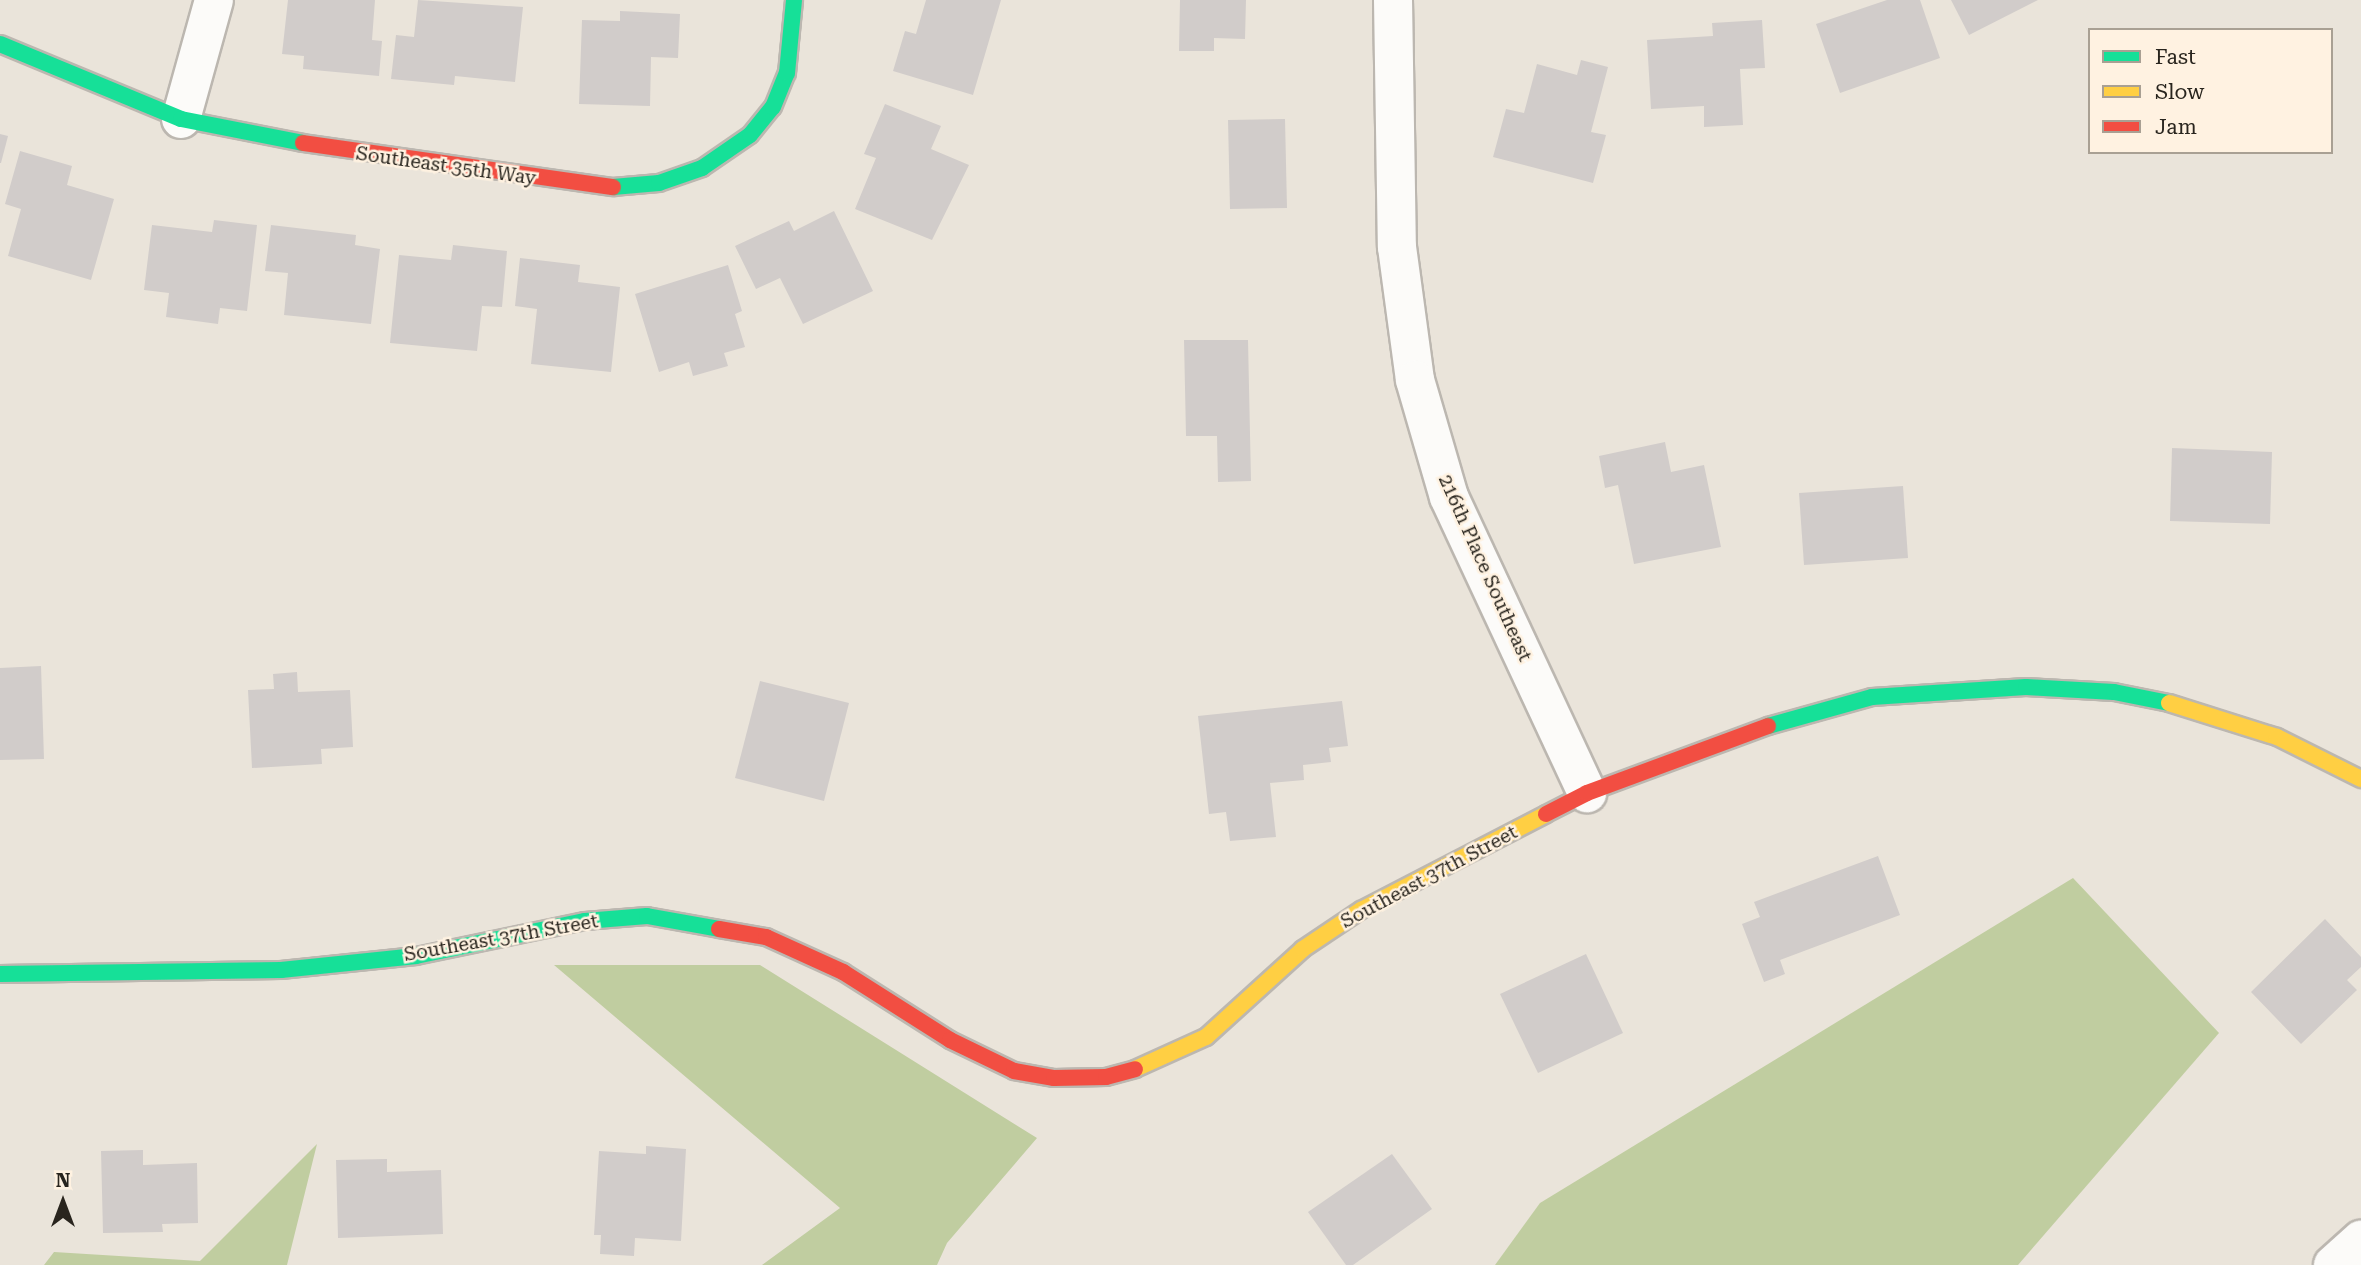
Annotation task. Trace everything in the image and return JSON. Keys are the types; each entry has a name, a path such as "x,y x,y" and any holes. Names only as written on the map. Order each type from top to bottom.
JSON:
{"street":[{"path":"181,119 214,0"},
{"name":"Southeast 35th Way","path":"0,44 181,119 371,157 603,188 659,183 702,168 750,135 773,107 787,73 794,0"},
{"name":"216th Place Southeast","path":"1394,0 1397,247 1415,380 1449,497 1587,793"},
{"name":"Southeast 37th Street","path":"0,974 281,970 416,956 585,921 647,916 766,937 844,972 950,1040 1014,1071 1054,1079 1106,1077 1154,1064 1206,1037 1303,949 1361,910 1587,793 1749,731 1872,697 2012,687 2114,692 2196,709 2277,737 2361,779"},
{"path":"2333,1265 2361,1240"}],"green space":[{"path":"2073,878 2219,1033 2018,1265 1495,1265 1540,1203"},
{"path":"554,965 760,965 1037,1138 947,1243 937,1265 762,1265 840,1208"},
{"path":"317,1144 287,1265 44,1265 54,1252 200,1261"}],"building":[{"path":"288,0 375,0 372,40 382,41 379,76 303,69 304,56 282,54"},
{"path":"418,0 523,7 515,82 455,76 454,85 391,79 396,35 414,37"},
{"path":"926,0 1001,0 973,95 893,71 905,31 916,34"},
{"path":"1180,0 1246,0 1245,39 1214,38 1214,51 1179,51"},
{"path":"1887,0 1920,0 1940,58 1840,93 1816,24"},
{"path":"1951,0 2038,0 1969,35"},
{"path":"620,11 680,14 678,58 651,57 650,106 579,104 582,20 620,21"},
{"path":"1762,20 1765,68 1740,69 1743,125 1704,127 1704,106 1651,109 1647,40 1713,36 1712,23"},
{"path":"1581,60 1608,67 1591,132 1606,135 1593,183 1493,157 1506,109 1524,113 1537,64 1577,75"},
{"path":"885,104 941,126 931,149 969,165 932,240 855,209 876,158 864,154"},
{"path":"1285,119 1287,208 1230,209 1228,120"},
{"path":"0,134 8,136 1,163 0,163"},
{"path":"20,151 72,166 67,185 114,199 91,280 8,256 21,209 5,204"},
{"path":"834,211 873,291 803,324 780,278 756,289 735,246 789,221 794,231"},
{"path":"214,220 257,225 247,311 220,308 218,324 166,317 169,293 144,290 152,225 212,232"},
{"path":"271,225 356,235 355,245 380,249 371,324 284,315 288,273 265,271"},
{"path":"453,245 507,251 502,307 482,306 477,351 390,343 399,255 451,260"},
{"path":"520,258 580,265 578,282 620,287 611,372 531,364 537,309 515,306"},
{"path":"728,265 742,311 735,314 745,347 724,353 728,366 693,376 689,362 659,372 635,294"},
{"path":"1184,340 1248,340 1251,481 1218,482 1217,436 1186,436"},
{"path":"1665,442 1671,472 1704,465 1721,547 1634,564 1618,485 1605,488 1599,456"},
{"path":"2172,448 2272,452 2270,524 2170,521"},
{"path":"1903,486 1908,558 1804,565 1799,493"},
{"path":"41,666 44,759 0,760 0,668"},
{"path":"297,672 298,692 350,690 353,747 321,749 322,764 252,768 248,690 274,689 273,674"},
{"path":"760,681 849,703 824,801 735,778"},
{"path":"1342,701 1348,746 1329,748 1331,762 1303,765 1304,780 1270,783 1276,837 1230,841 1226,812 1209,814 1198,716"},
{"path":"1878,856 1900,915 1780,960 1785,974 1764,982 1742,924 1760,917 1754,902"},
{"path":"2325,919 2361,957 2361,967 2347,980 2357,990 2301,1044 2251,992"},
{"path":"1586,954 1623,1033 1538,1073 1500,994"},
{"path":"646,1146 686,1149 681,1241 635,1238 634,1256 600,1254 601,1235 594,1235 599,1151 646,1154"},
{"path":"143,1150 143,1165 197,1163 198,1223 162,1224 163,1232 103,1233 101,1151"},
{"path":"1392,1154 1432,1209 1353,1265 1346,1265 1308,1212"},
{"path":"387,1159 387,1172 441,1170 443,1234 338,1238 336,1160"}],"traffic: fast":[{"path":"613,187 659,183 702,168 750,135 773,107 787,73 794,0"},
{"path":"0,44 181,119 303,143"},
{"path":"1768,726 1872,697 2026,687 2114,692 2169,703"},
{"path":"0,974 281,970 416,956 585,921 647,916 719,929"}],"traffic: slow":[{"path":"2169,703 2277,737 2361,779"},
{"path":"1135,1069 1206,1037 1303,949 1361,910 1546,814"}],"traffic: jam":[{"path":"303,143 613,187"},
{"path":"1546,814 1587,793 1768,726"},
{"path":"719,929 766,937 843,972 950,1040 1014,1071 1054,1078 1106,1077 1135,1069"}]}
